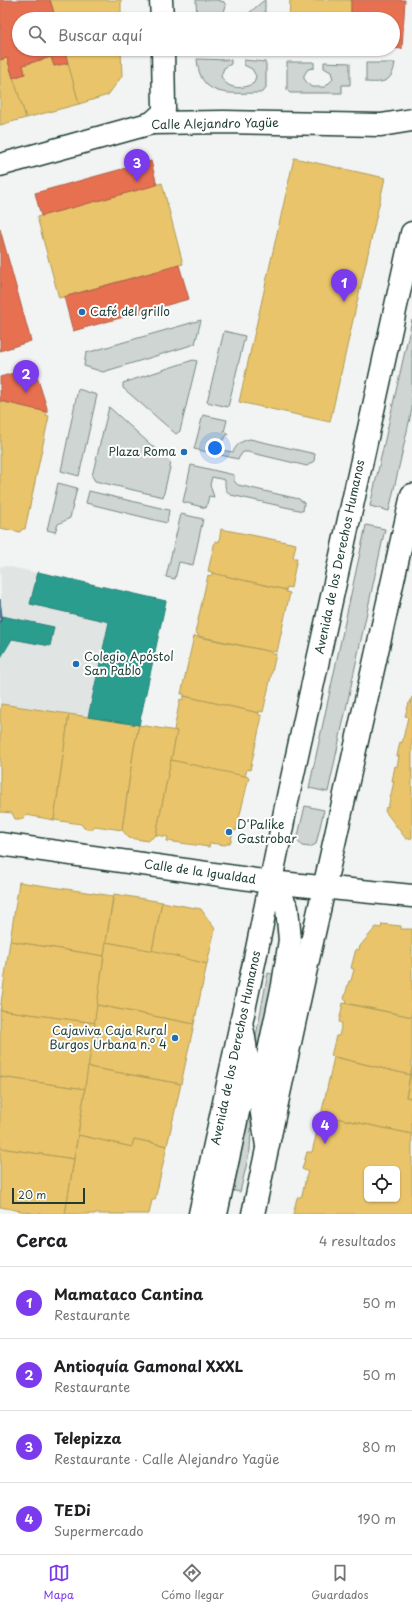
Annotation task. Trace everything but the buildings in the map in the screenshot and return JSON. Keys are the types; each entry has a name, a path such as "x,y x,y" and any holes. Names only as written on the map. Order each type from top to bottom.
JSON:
{"street":[{"path":"162,0 162,12"},
{"path":"152,123 162,114 164,109 163,56"},
{"name":"Calle Alejandro Yagüe","path":"0,165 152,123 224,122 381,125 412,120"},
{"name":"Avenida de los Derechos Humanos","path":"200,1214 363,451 412,233"},
{"path":"253,1214 412,495"},
{"name":"Calle de la Igualdad","path":"0,844 270,882 280,894 287,908 290,940 283,985 262,1084 261,1107 267,1148"},
{"path":"270,882 412,896"},
{"path":"216,1214 246,1075 247,1054 241,1023"}],"shaded area":[{"path":"196,0 217,0 224,2 226,6 224,12 197,12"},
{"path":"265,0 265,12 250,12"},
{"path":"197,59 231,60 231,64 224,68 221,76 227,84 240,88 254,83 256,76 252,69 244,65 244,60 265,62 266,88 260,93 227,93 218,91 210,87 204,81 199,72"},
{"path":"287,62 314,62 314,68 308,69 304,75 304,79 311,87 325,87 333,79 331,72 324,68 324,62 350,63 350,85 342,85 342,93 290,93 287,90"},
{"path":"366,63 395,63 392,75 386,80 382,82 366,82"},
{"path":"201,320 195,344 103,372 84,366 86,353"},
{"path":"412,320 412,409 389,511 370,506"},
{"path":"224,331 245,336 228,407 207,402"},
{"path":"193,360 197,361 180,431 176,434 123,388 123,383"},
{"path":"78,389 97,395 79,476 61,471"},
{"path":"109,407 171,463 163,497 95,481 92,476"},
{"path":"203,415 227,420 224,432 228,434 221,442 220,450 233,452 240,443 250,439 315,454 314,461 307,466 248,452 243,452 238,459 194,449"},
{"path":"191,465 234,475 234,481 238,485 299,499 304,503 303,511 231,495 226,489 225,480 212,477 210,485 214,497 209,496 206,508 183,502"},
{"path":"58,483 77,488 70,518 58,524 55,532 47,530"},
{"path":"89,491 169,510 167,523 86,503"},
{"path":"181,514 203,519 193,565 179,562 175,579 166,577"},
{"path":"366,525 385,529 328,792 309,788"},
{"name":"Colegio Apóstol San Pablo","path":"6,566 166,601 139,725 0,704 0,624 2,616 0,567"},
{"path":"305,806 324,810 316,844 310,847 302,846 297,840"},
{"path":"268,973 275,975 252,1108 250,1150 240,1192 230,1190 255,1070 256,1036"}],"place":[{"name":"Telepizza","path":"137,182"},
{"name":"Mamataco Cantina","path":"344,302"},
{"name":"Café del grillo","path":"82,312"},
{"name":"Antioquía Gamonal XXXL","path":"26,393"},
{"name":"Plaza Roma","path":"184,452"},
{"name":"Colegio Apóstol San Pablo","path":"76,664"},
{"name":"D'Palike Gastrobar","path":"229,832"},
{"name":"Cajaviva Caja Rural Burgos Urbana n.º 4","path":"175,1038"},
{"name":"TEDi","path":"325,1144"}]}
